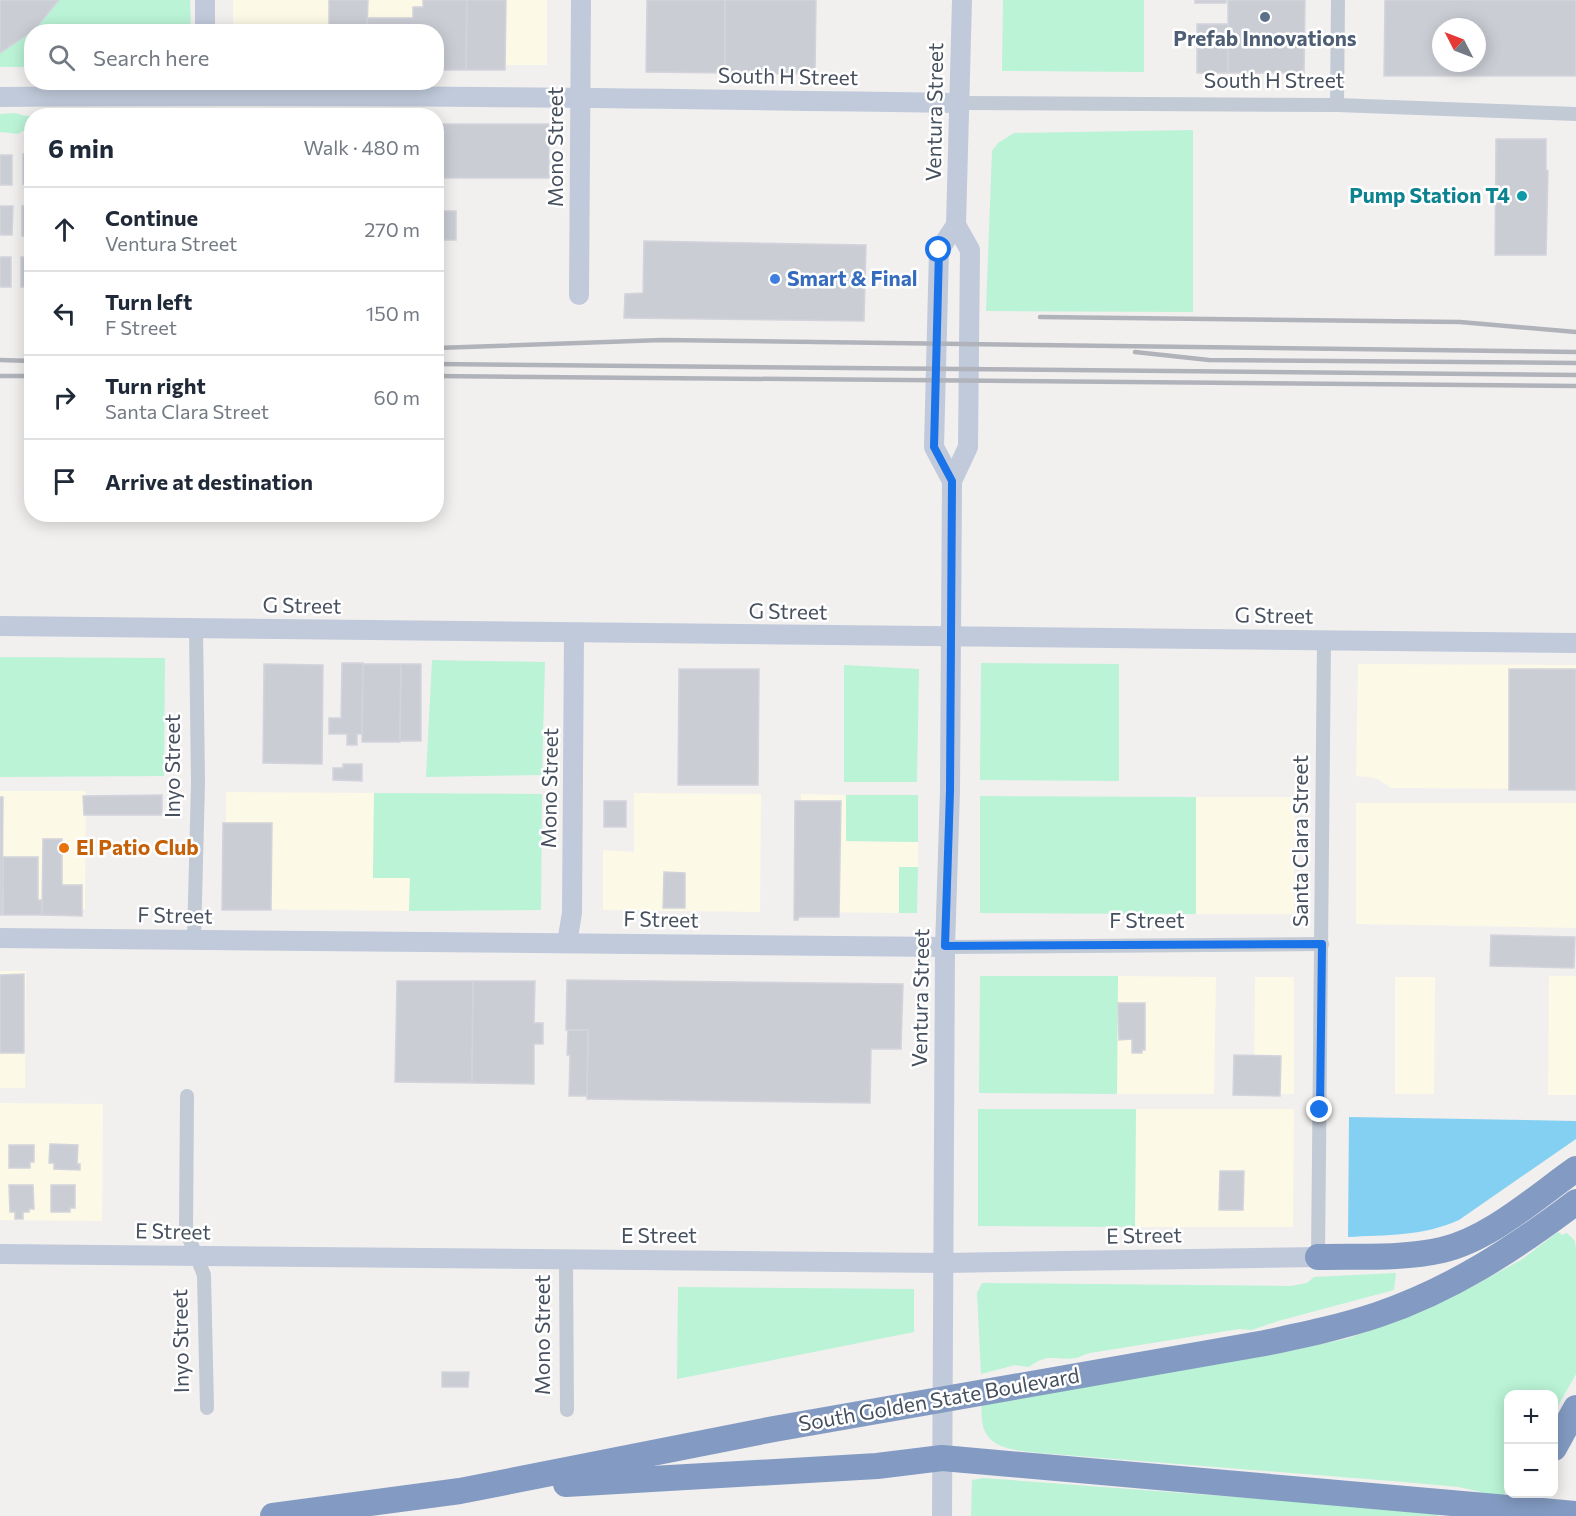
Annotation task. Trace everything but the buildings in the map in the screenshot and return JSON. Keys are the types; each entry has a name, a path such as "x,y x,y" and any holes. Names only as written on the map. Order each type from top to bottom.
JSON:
{"highway":[{"path":"1318,1257 1397,1256 1444,1250 1467,1242 1495,1226 1576,1169"},
{"name":"South Golden State Boulevard","path":"273,1516 460,1491 774,1429 1265,1343 1322,1330 1376,1315 1419,1299 1460,1279 1505,1253 1576,1202"},
{"path":"1556,1444 1576,1408"},
{"path":"460,1491 877,1466 942,1458 1576,1514"},
{"path":"1503,1516 1517,1498"},
{"path":"1516,1516 1527,1498"}],"street":[{"path":"205,0 205,24"},
{"name":"Mono Street","path":"579,295 582,0"},
{"name":"Ventura Street","path":"942,1516 945,946 950,791 952,481 968,447 970,250 956,225 962,0"},
{"path":"1337,105 1338,0"},
{"name":"South H Street","path":"0,97 179,90"},
{"name":"South H Street","path":"247,90 581,98 1337,105 1576,114"},
{"name":"Ventura Street","path":"952,481 934,447 939,250 956,225"},
{"name":"G Street","path":"0,626 1576,643"},
{"name":"Inyo Street","path":"194,940 198,783 196,628"},
{"name":"Mono Street","path":"567,943 572,902 574,633"},
{"name":"Santa Clara Street","path":"1318,1257 1324,641"},
{"name":"F Street","path":"0,939 945,946 1322,944"},
{"name":"Inyo Street","path":"186,1096 186,1231 204,1275 207,1408"},
{"name":"E Street","path":"0,1254 944,1263 1318,1257"},
{"name":"Mono Street","path":"566,1259 567,1410"}],"shaded area":[{"path":"233,0 547,0 547,65 444,65 444,24 233,24"},
{"path":"1358,664 1576,665 1576,789 1391,788 1376,778 1356,776"},
{"path":"0,791 86,791 85,909 0,908"},
{"path":"226,792 374,793 373,878 410,878 409,911 226,909"},
{"path":"634,793 761,794 760,912 603,910 603,850 634,852"},
{"path":"801,794 846,795 846,841 918,842 918,867 899,867 899,913 800,912"},
{"path":"1196,797 1295,797 1294,914 1196,914"},
{"path":"1356,803 1576,803 1576,928 1356,924"},
{"path":"0,971 26,971 25,1088 0,1088"},
{"path":"1118,976 1216,977 1214,1094 1117,1094"},
{"path":"1549,976 1576,976 1576,1095 1548,1095"},
{"path":"1255,977 1294,977 1294,1094 1254,1094"},
{"path":"1395,977 1435,977 1434,1094 1395,1094"},
{"path":"0,1103 103,1104 102,1221 0,1220"},
{"path":"1136,1109 1294,1109 1293,1227 1135,1227"}],"green space":[{"path":"0,0 190,0 191,24 24,24 24,67 0,67"},
{"path":"1003,0 1144,0 1144,72 1002,71"},
{"path":"15,113 24,115 24,131 18,134 0,132 0,114"},
{"path":"1193,130 1193,312 986,311 992,151 998,143 1014,133"},
{"path":"0,657 165,658 164,776 0,777"},
{"path":"432,660 545,662 542,775 426,777"},
{"path":"981,663 1119,664 1119,781 980,780"},
{"path":"844,665 919,669 917,782 844,782"},
{"path":"374,793 542,794 541,910 409,911 410,878 373,878"},
{"path":"846,795 918,795 918,842 846,841"},
{"path":"980,796 1196,797 1196,914 980,913"},
{"path":"899,867 918,867 917,913 899,913"},
{"path":"980,976 1118,976 1117,1094 979,1093"},
{"path":"978,1109 1136,1109 1135,1227 978,1226"},
{"path":"1558,1232 1562,1235 1567,1233 1575,1241 1576,1374 1558,1406 1558,1390 1504,1390 1504,1494 1502,1497 1459,1487 1024,1451 993,1442 983,1426 981,1404 1281,1353 1349,1338 1411,1315 1462,1292 1521,1260"},
{"path":"1396,1273 1394,1290 1252,1330 1239,1329 1090,1353 1069,1359 1047,1358 1029,1367 1015,1365 981,1374 977,1293 982,1283 1291,1286 1307,1283 1314,1277"},
{"path":"678,1287 914,1289 914,1332 677,1379"},
{"path":"984,1478 1435,1512 1439,1516 971,1516 972,1480"}],"water":[{"path":"1349,1117 1576,1121 1576,1139 1459,1220 1419,1232 1348,1237"}],"railway":[{"path":"1040,317 1460,322 1576,332"},
{"path":"444,348 662,340 1576,352"},
{"path":"1135,352 1209,360 1576,363"},
{"path":"0,360 24,361"},
{"path":"444,364 1576,375"},
{"path":"0,376 24,376"},
{"path":"444,376 1576,386"}],"place":[{"name":"Prefab Innovations","path":"1265,17"},
{"name":"Pump Station T4","path":"1522,196"},
{"name":"Smart & Final","path":"775,279"},
{"name":"El Patio Club","path":"64,848"}],"route":[{"path":"939,250 934,447 952,481 950,791 945,946 1322,944 1320,1110"}]}
